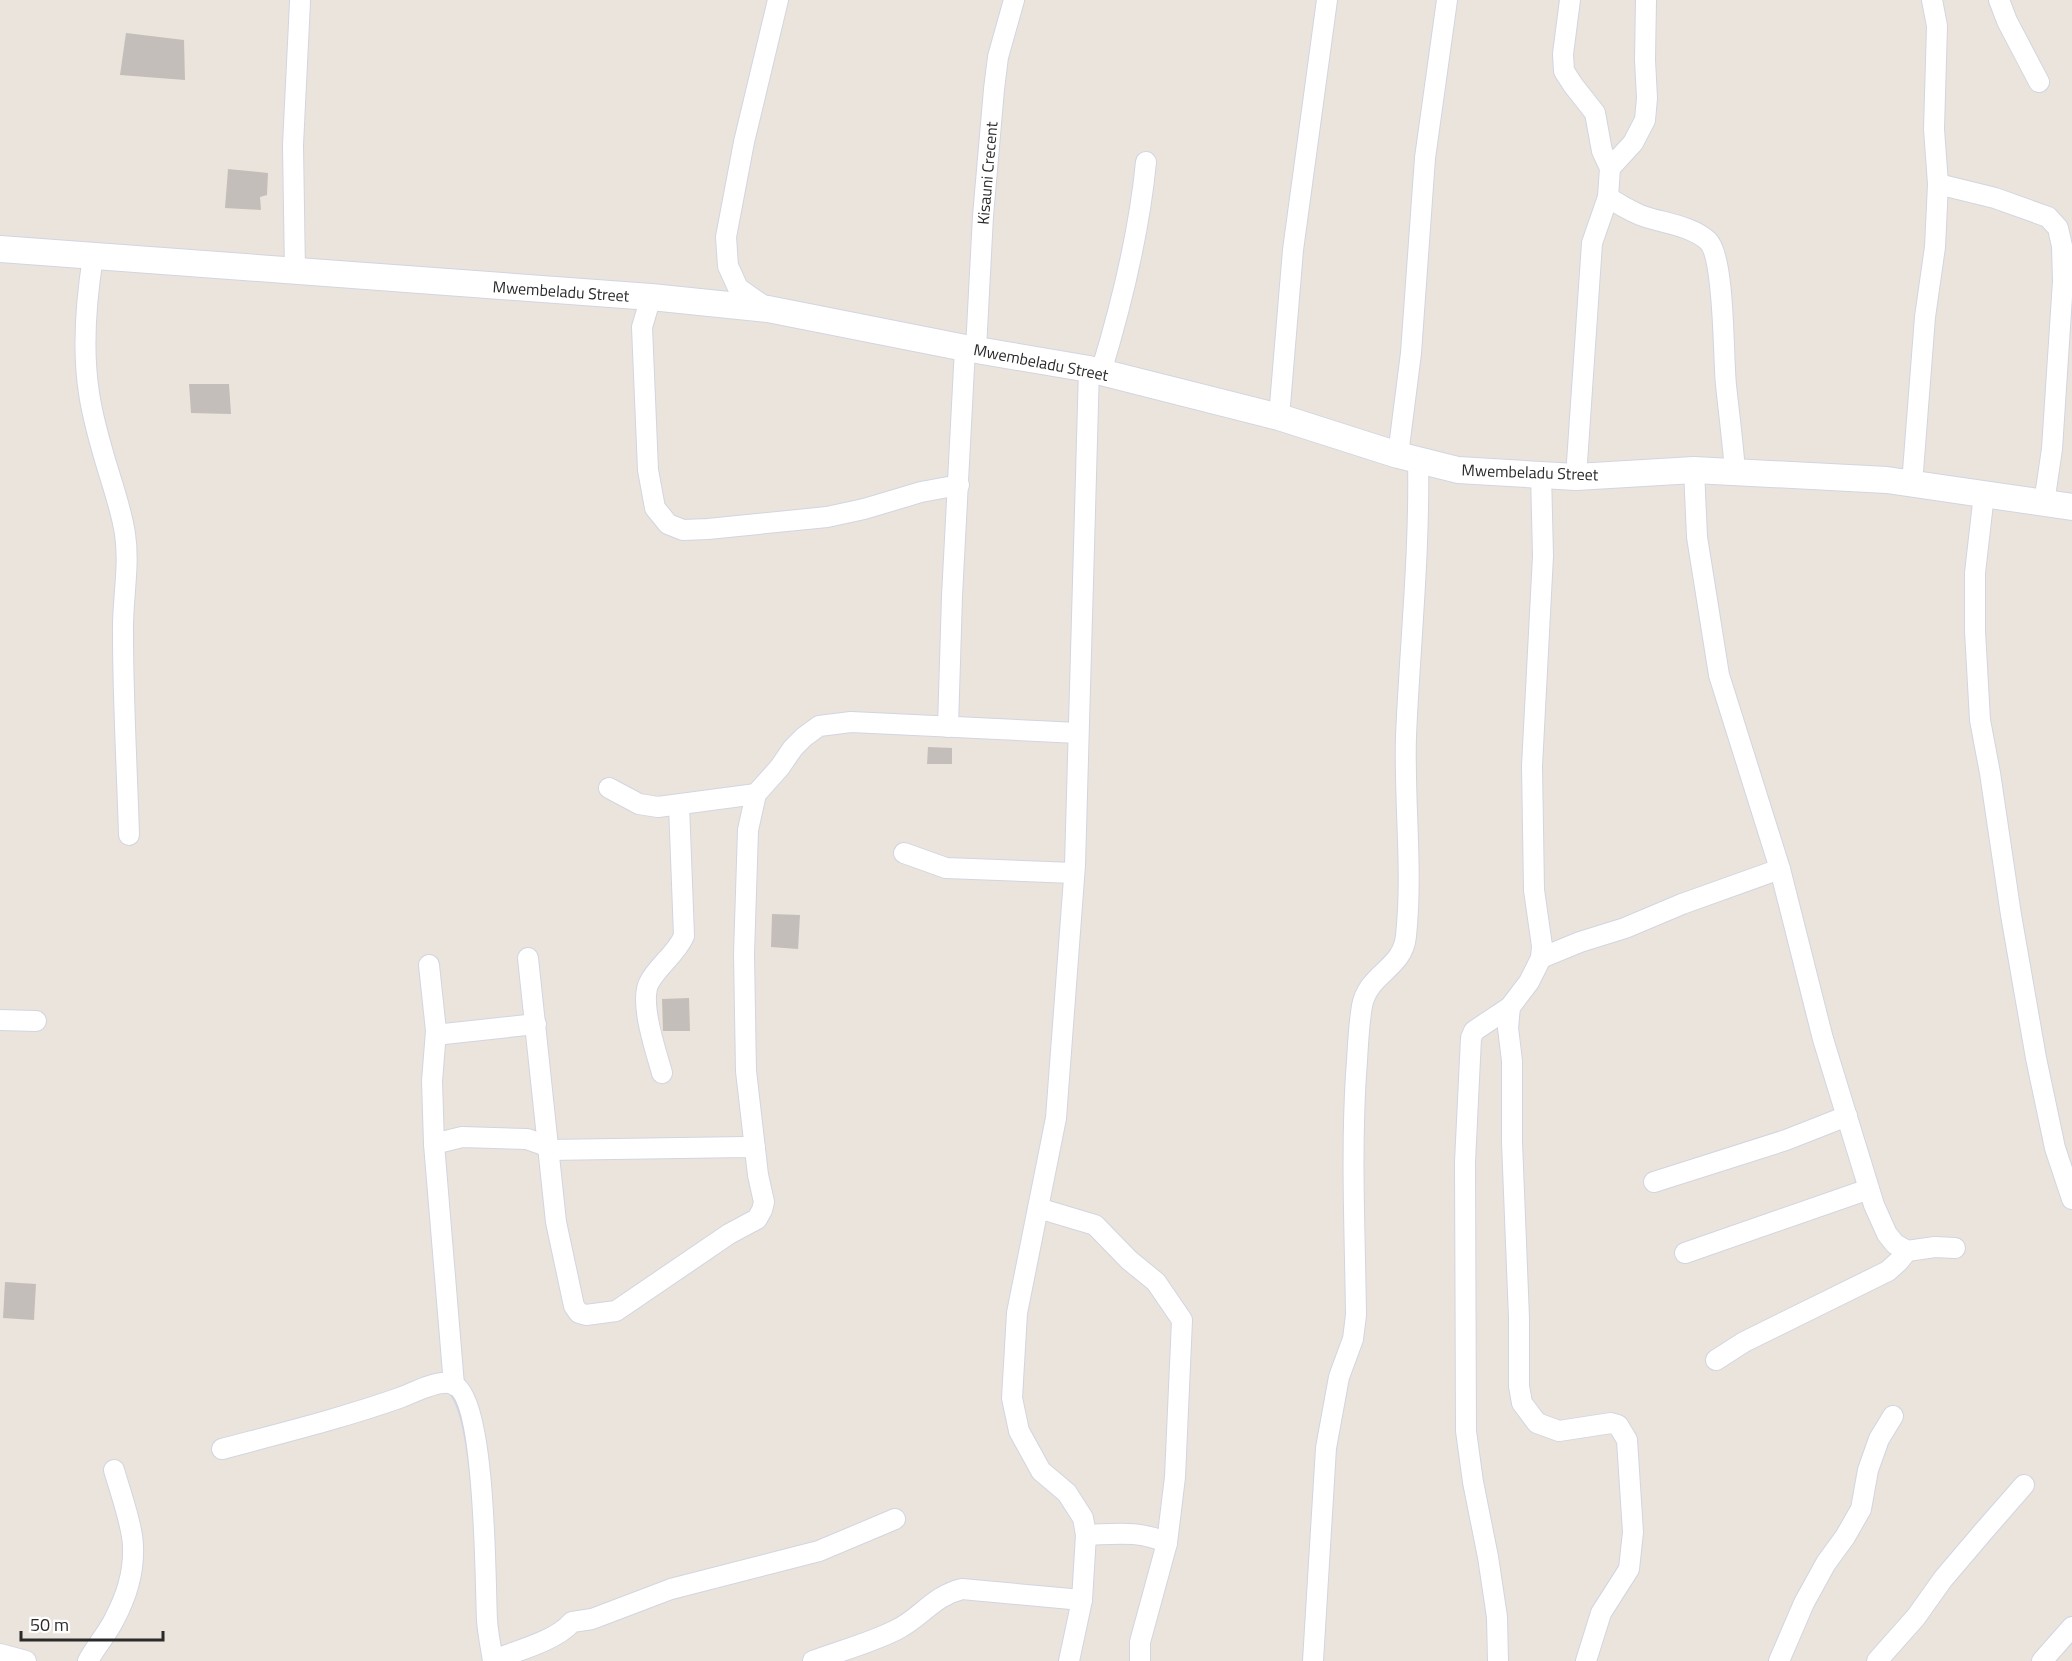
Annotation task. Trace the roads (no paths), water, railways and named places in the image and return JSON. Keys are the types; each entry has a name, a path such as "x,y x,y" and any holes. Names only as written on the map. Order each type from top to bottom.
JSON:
{"street":[{"path":"768,309 738,288 728,266 726,237 744,142 778,0"},
{"name":"Kisauni Crecent","path":"948,727 952,597 970,348 998,57 1014,0"},
{"path":"1279,417 1293,250 1328,0"},
{"path":"1313,1661 1326,1448 1339,1377 1353,1339 1356,1315 1353,1149 1361,1012 1368,987 1399,959 1406,938 1408,861 1406,738 1419,513 1408,457 1411,353 1425,158 1447,0"},
{"path":"1570,0 1563,54 1564,71 1595,113 1602,151 1610,168 1608,197 1592,243 1576,477"},
{"path":"1610,168 1633,143 1645,120 1647,98 1646,0"},
{"path":"1912,484 1925,317 1935,248 1938,184 1934,129 1937,26 1932,0"},
{"path":"2000,0 2007,21 2039,82"},
{"path":"295,272 293,145 300,2"},
{"path":"1069,1661 1082,1600 1086,1535 1083,1518 1067,1493 1041,1471 1020,1431 1012,1398 1017,1313 1056,1118 1074,873 1078,733 1095,371 1114,330 1136,237 1146,162"},
{"path":"1938,184 2025,208 2048,217 2058,228 2062,246 2063,281 2052,449 2044,503"},
{"path":"1608,197 1641,215 1695,232 1708,241 1716,252 1735,472"},
{"name":"Mwembeladu Street","path":"0,249 651,297 768,309 1095,371 1279,417 1458,470 1541,473 1576,477 1694,470 1887,480 2072,507"},
{"path":"93,257 86,296 86,364 89,394 106,462 122,512 126,536 123,671 129,835"},
{"path":"651,297 642,327 648,470 655,508 668,524 683,530 708,530 827,517 921,492 959,485"},
{"path":"1694,470 1697,537 1719,675 1780,869 1823,1040 1869,1189 1887,1234 1895,1244 1907,1251 1935,1247 1955,1248"},
{"path":"1498,1661 1496,1607 1466,1431 1465,1162 1471,1038 1474,1031 1510,1007 1529,982 1541,958 1542,946 1534,890 1532,766 1543,556 1541,473"},
{"path":"1984,494 1975,573 1975,631 1980,720 2036,1058 2055,1148 2072,1199"},
{"path":"528,958 556,1222 570,1290 574,1306 579,1313 586,1315 616,1311 729,1234 757,1219 762,1210 764,1202 746,1071 744,954 747,830 756,794 780,767 792,748 819,726 851,722 1078,733"},
{"path":"609,788 639,804 658,807 756,794"},
{"path":"662,1072 652,1037 646,992 649,982 678,948 684,936 679,805"},
{"path":"904,853 946,868 1074,873"},
{"path":"1541,958 1780,869"},
{"path":"429,964 436,1031 432,1080 434,1144 454,1385"},
{"path":"1510,1007 1508,1028 1512,1061 1519,1386 1522,1403 1537,1423 1559,1431 1611,1423 1622,1429 1627,1440 1633,1532 1629,1569 1602,1613 1586,1661"},
{"path":"0,1020 36,1021"},
{"path":"436,1031 444,1034 536,1024"},
{"path":"1654,1182 1786,1140 1847,1116"},
{"path":"434,1144 462,1137 527,1139 548,1148 755,1148"},
{"path":"1685,1253 1869,1189"},
{"path":"1038,1208 1095,1225 1129,1260 1156,1282 1182,1320 1175,1477 1167,1543 1140,1642 1140,1661"},
{"path":"1716,1360 1744,1342 1888,1271 1907,1251"},
{"path":"222,1449 364,1410 434,1385 449,1383 454,1385 460,1390 469,1413 479,1457 487,1575 487,1621 493,1660 549,1638 567,1628 572,1622 592,1619 671,1589 819,1551 896,1519"},
{"path":"1779,1661 1804,1603 1820,1573 1861,1509 1868,1470 1879,1439 1893,1416"},
{"path":"88,1661 114,1620 124,1597 134,1545 114,1470"},
{"path":"1877,1661 2024,1485"},
{"path":"1086,1535 1137,1533 1167,1543"},
{"path":"813,1661 895,1631 915,1619 931,1603 949,1592 962,1589 1082,1600"},
{"path":"2042,1661 2072,1627"},
{"path":"0,1654 26,1661"}]}
